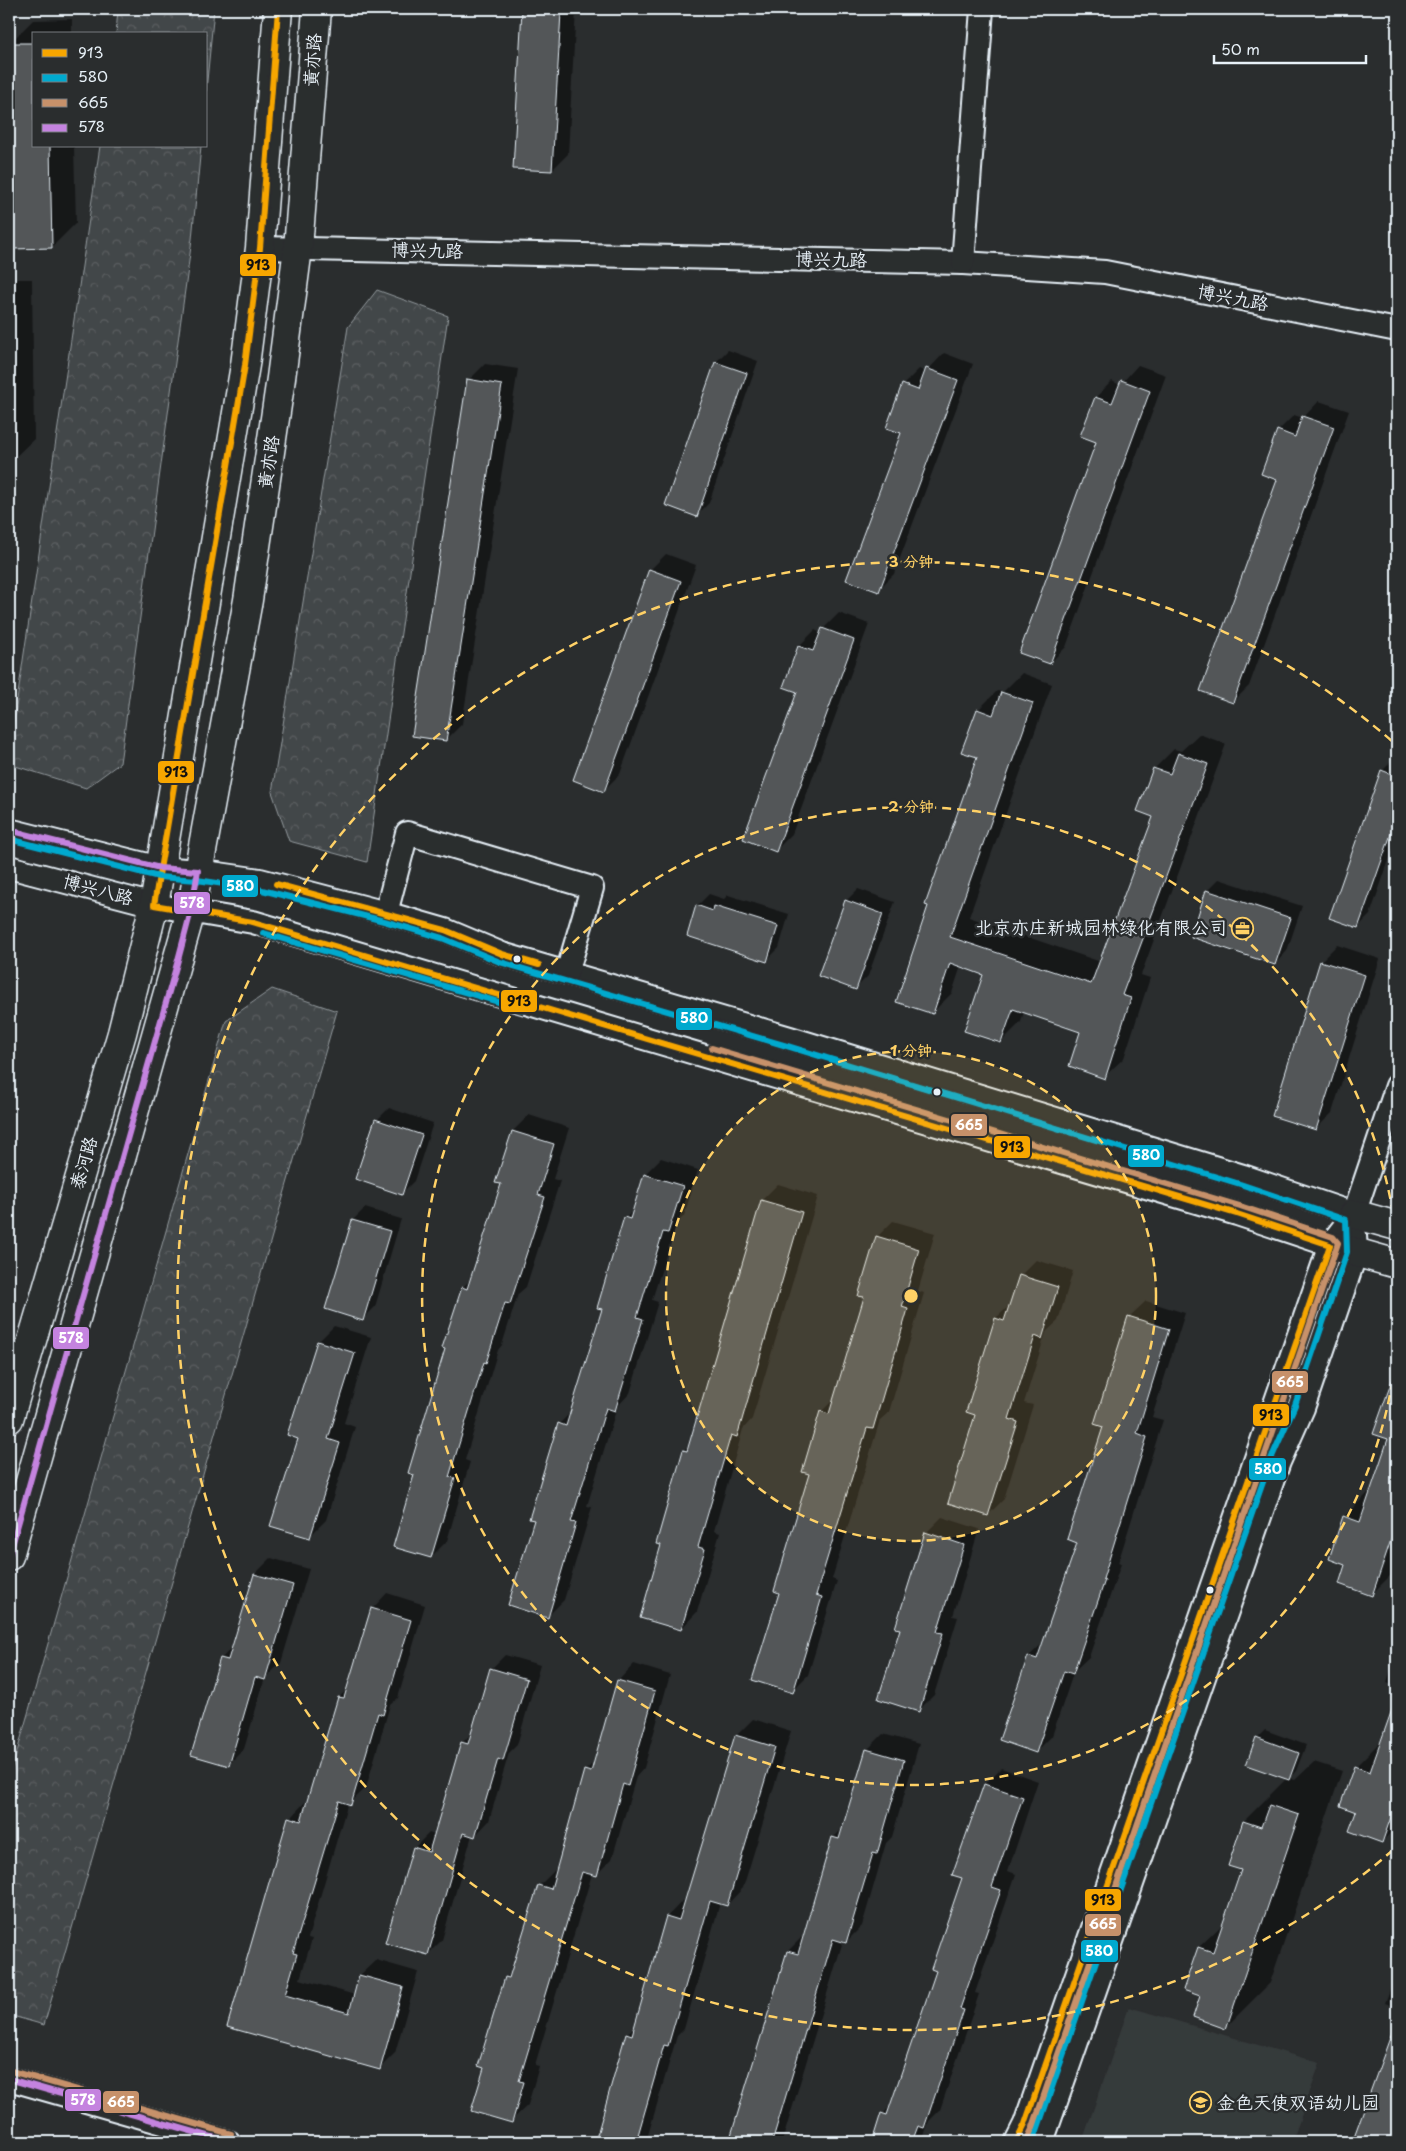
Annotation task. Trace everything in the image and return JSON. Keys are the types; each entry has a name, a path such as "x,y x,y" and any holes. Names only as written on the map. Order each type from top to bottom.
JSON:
{"main road":[{"path":"154,905 245,366 260,248 278,9"},
{"name":"黄亦路","path":"191,911 248,600 298,248 317,9"},
{"name":"泰河路","path":"9,1419 122,1033 154,905"},
{"name":"泰河路","path":"9,1556 191,911"},
{"name":"博兴八路","path":"1354,1214 1397,1226"},
{"name":"博兴八路","path":"1330,1245 1397,1264"}],"street":[{"path":"963,263 982,9"},
{"name":"博兴九路","path":"260,248 963,263 1105,272 1397,330"},
{"name":"博兴八路","path":"9,830 160,868 198,871 260,880 386,913 445,930 502,954 790,1038 1205,1165 1354,1214"},
{"path":"386,913 408,833 592,888 567,973"},
{"name":"博兴八路","path":"9,867 154,905 253,922 1218,1208 1330,1245"},
{"path":"1016,2142 1025,2124 1330,1245 1354,1214 1397,1086"},
{"path":"1042,2142 1276,1470 1303,1408 1356,1253 1354,1214"},
{"path":"9,2080 229,2142"}],"shaded area":[{"name":"金色天使双语幼儿园","path":"1129,2007 1320,2063 1292,2142 1082,2142"}],"green space":[{"path":"118,9 214,9 208,70 208,32 116,32"},
{"path":"100,148 201,148 192,239 120,763 86,788 9,764"},
{"path":"377,290 448,316 367,862 289,841 272,792 348,327"},
{"path":"272,989 337,1011 44,2025 9,2015 9,1780 226,1021"}],"building":[{"path":"522,10 561,12 552,171 513,169"},
{"path":"9,43 32,43 32,148 50,148 52,248 12,249"},
{"path":"715,362 747,373 697,517 665,505"},
{"path":"926,368 958,380 879,592 846,580 901,433 886,428 902,384 918,390"},
{"path":"467,379 502,385 446,741 412,736"},
{"path":"1121,380 1150,391 1050,664 1019,653 1096,442 1080,436 1095,397 1112,403"},
{"path":"1302,416 1334,427 1233,703 1200,691 1277,480 1261,474 1277,430 1295,437"},
{"path":"649,569 681,581 604,792 573,780"},
{"path":"822,628 854,640 776,852 743,839 797,692 783,687 798,646 813,651"},
{"path":"1001,692 1033,703 950,937 1091,984 1153,817 1137,811 1153,768 1170,774 1178,753 1208,764 1122,995 1131,998 1105,1079 1069,1066 1080,1032 1013,1009 1001,1043 964,1031 983,975 950,963 933,1014 896,1002 928,906 925,905 977,757 961,752 977,709 993,715"},
{"path":"1381,770 1397,776 1397,817 1358,928 1329,918"},
{"path":"1206,890 1291,918 1275,965 1191,937"},
{"path":"845,900 883,914 856,990 818,976"},
{"path":"696,905 713,911 714,906 778,926 767,962 687,936"},
{"path":"1320,961 1365,975 1316,1130 1272,1116"},
{"path":"375,1119 422,1135 402,1195 355,1179"},
{"path":"512,1131 554,1144 538,1195 545,1197 510,1304 505,1303 486,1363 484,1362 449,1477 455,1478 431,1558 393,1547 414,1475 408,1473 445,1349 442,1348 462,1287 467,1289 501,1184 495,1183"},
{"path":"644,1174 683,1186 668,1233 663,1232 637,1317 643,1319 615,1411 606,1408 571,1522 576,1523 548,1618 508,1605 534,1520 529,1519 558,1423 566,1426 602,1309 597,1308 624,1217 630,1219"},
{"path":"761,1200 802,1212 737,1437 731,1435 698,1547 705,1549 681,1630 640,1618 661,1545 656,1544 683,1450 687,1451"},
{"path":"352,1220 390,1231 363,1321 325,1309"},
{"path":"876,1236 919,1249 902,1307 908,1309 873,1429 867,1428 816,1595 822,1597 793,1693 752,1680 779,1593 774,1591 809,1474 802,1472 820,1411 829,1414 864,1297 858,1296"},
{"path":"1019,1275 1058,1287 1042,1339 1035,1336 1009,1419 1018,1422 988,1516 948,1503 975,1415 966,1412 995,1318 1004,1321"},
{"path":"1128,1316 1169,1329 1137,1433 1147,1437 1103,1579 1105,1580 1073,1674 1064,1671 1036,1753 999,1740 1028,1656 1037,1659 1077,1543 1067,1539 1103,1427 1094,1424"},
{"path":"317,1341 355,1353 328,1439 340,1443 310,1538 270,1526 298,1439 287,1435"},
{"path":"1395,1372 1397,1373 1397,1522 1372,1596 1339,1584 1345,1565 1329,1559 1343,1516 1360,1522 1388,1439 1373,1434"},
{"path":"925,1532 964,1545 937,1632 943,1633 919,1712 878,1699 900,1629 895,1628"},
{"path":"254,1574 293,1585 265,1680 255,1677 229,1766 191,1755 220,1658 228,1660"},
{"path":"371,1608 411,1620 383,1715 378,1713 351,1805 339,1801 293,1953 297,1954 285,1995 349,2013 359,1975 403,1987 380,2070 227,2027 288,1817 301,1821 338,1697 344,1698"},
{"path":"490,1668 527,1679 503,1761 498,1759 475,1837 463,1833 428,1955 385,1943 413,1847 429,1852 461,1742 468,1744"},
{"path":"617,1680 655,1691 628,1786 623,1784 597,1876 582,1872 519,2081 524,2082 512,2123 471,2111 484,2068 478,2066 505,1977 509,1978 538,1885 551,1889 584,1770 591,1772"},
{"path":"1395,1701 1397,1701 1397,1800 1382,1843 1349,1831 1356,1812 1340,1806 1354,1766 1370,1772"},
{"path":"735,1735 775,1747 727,1906 710,1901 668,2046 664,2045 636,2142 595,2142 626,2033 632,2035 666,1916 679,1920"},
{"path":"1256,1737 1299,1753 1289,1780 1246,1765"},
{"path":"866,1749 904,1760 877,1854 873,1853 846,1943 833,1939 772,2142 729,2142 787,1951 798,1954 832,1837 839,1839"},
{"path":"984,1784 1023,1797 992,1887 1001,1890 960,2009 964,2010 924,2128 918,2126 912,2142 872,2142 881,2113 887,2115 936,1971 931,1969 962,1878 952,1875"},
{"path":"1269,1805 1299,1815 1226,2029 1193,2017 1200,1996 1183,1990 1198,1947 1213,1952 1241,1870 1228,1866 1243,1821 1261,1827"},
{"path":"1395,2024 1397,2025 1397,2123 1390,2142 1352,2142"}],"transit line":[{"name":"913","path":"278,9 260,248 245,365 154,905 253,922 1237,1214 1330,1245 1025,2124 1016,2142"},
{"name":"578","path":"9,830 160,868 198,871 191,911 178,960 9,1556"},
{"name":"580","path":"9,839 159,877 197,880 258,889 384,921 442,938 500,962 787,1046 1240,1184 1346,1220 1347,1252 1295,1405 1271,1459 1034,2139"},
{"name":"913","path":"276,884 445,930 502,954 539,965"},
{"name":"580","path":"263,933 522,1009"},
{"name":"665","path":"712,1048 1240,1206 1333,1237 1338,1243 1033,2127 1026,2142"},
{"name":"665","path":"11,2071 231,2134"},
{"name":"578","path":"9,2079 229,2142"}],"place":[{"name":"北京亦庄新城园林绿化有限公司","path":"1243,928"},
{"name":"金色天使双语幼儿园","path":"1201,2103"}]}
